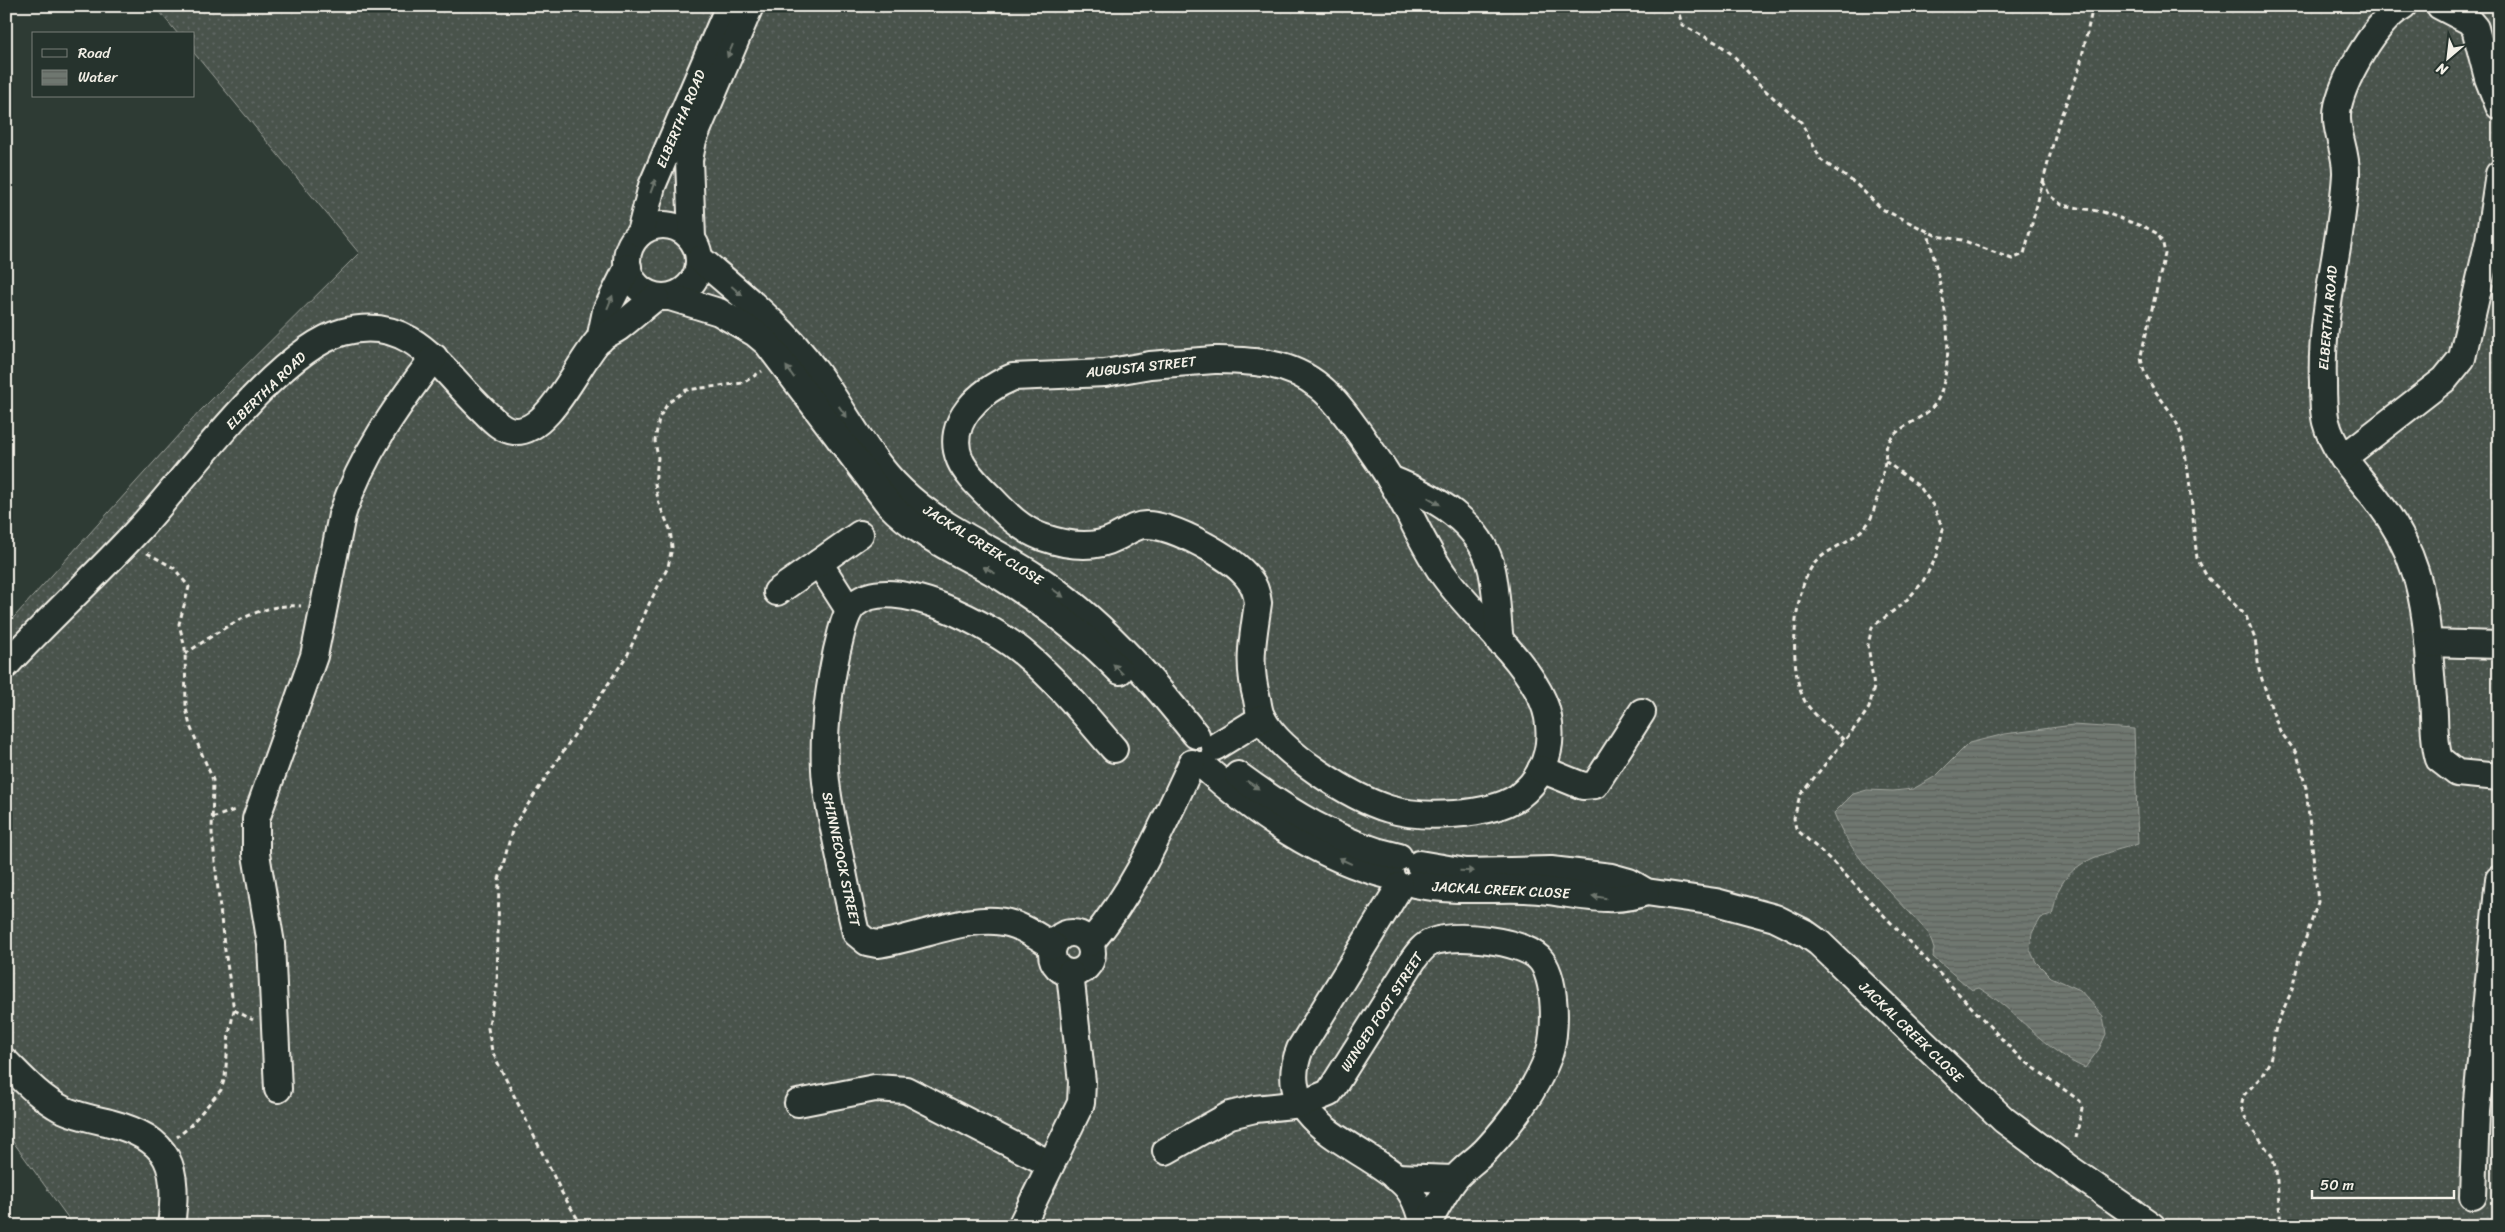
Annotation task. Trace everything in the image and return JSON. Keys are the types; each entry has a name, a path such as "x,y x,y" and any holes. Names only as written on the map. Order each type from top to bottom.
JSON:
{"street":[{"name":"ELBERTHA ROAD","path":"696,249 689,160 693,140 750,6"},
{"name":"ELBERTHA ROAD","path":"2403,6 2393,11 2373,36 2346,83 2337,110 2346,170 2341,216 2326,302 2322,364 2326,421 2343,458 2377,500 2402,540 2415,570 2424,613 2437,752 2441,762 2451,770 2470,776 2499,777"},
{"path":"2440,6 2469,21 2478,34 2486,69 2499,106"},
{"name":"ELBERTHA ROAD","path":"640,233 652,186 720,10"},
{"path":"2343,458 2445,379 2462,358 2489,240 2499,174"},
{"path":"673,226 696,249 697,274 689,287 663,297 637,286 628,267 630,249 640,233 650,227 673,226"},
{"name":"JACKAL CREEK CLOSE","path":"696,249 771,320 798,349 900,490 933,516 1035,576 1104,629 1147,674 1201,752"},
{"name":"ELBERTHA ROAD","path":"600,340 609,304 628,267"},
{"name":"ELBERTHA ROAD","path":"6,665 130,539 257,396 296,358 312,346 344,332 378,330 409,338 434,357 475,403 497,424 506,429 523,431 540,421 600,340 663,297"},
{"name":"JACKAL CREEK CLOSE","path":"663,297 719,312 755,333 778,354 882,496 901,517 930,537 1013,585 1066,623 1101,652 1201,752 1323,830 1369,850 1405,873 1537,870 1602,876 1629,882 1646,892 1716,902 1775,918 1792,926 1819,943 2004,1120 2067,1167 2152,1226"},
{"path":"278,1089 271,944 254,836 260,805 314,656 342,516 348,495 362,464 382,430 434,357"},
{"name":"AUGUSTA STREET","path":"1254,361 1280,365 1318,385 1334,399 1390,479 1443,574 1529,677 1546,710 1549,742 1541,769 1530,786 1518,796 1499,805 1453,813 1409,814 1369,802 1327,778 1296,755 1262,718 1250,657 1258,603 1257,596 1248,578 1239,568 1176,532 1155,526 1137,526 1114,539 1093,545 1057,542 1022,527 1004,513 966,470 956,447 956,436 965,412 1000,382 1013,377 1105,374 1177,362 1254,361"},
{"name":"AUGUSTA STREET","path":"1390,479 1437,502 1458,516 1472,529 1487,555 1492,569 1500,642"},
{"path":"777,592 860,534"},
{"path":"819,562 849,610 854,604 872,595 901,594 979,624 1025,654 1058,685 1114,749"},
{"name":"SHINNECOCK STREET","path":"849,610 835,659 824,754 827,794 856,933 866,942 877,944 966,924 1003,922 1014,924 1053,946"},
{"path":"2428,644 2499,645"},
{"path":"1541,769 1583,786 1595,785 1642,712"},
{"path":"1090,943 1112,916 1134,881 1201,752 1262,718"},
{"name":"WINGED FOOT STREET","path":"1405,873 1300,1049 1295,1061 1294,1079 1302,1104 1320,1125 1336,1138 1396,1177 1410,1191 1425,1226"},
{"path":"2474,1196 2477,1101 2499,879"},
{"path":"1066,933 1075,933 1084,936 1090,943 1092,955 1087,966 1082,970 1064,971 1054,963 1053,946 1058,938 1066,933"},
{"name":"WINGED FOOT STREET","path":"1166,1151 1230,1115 1255,1109 1302,1104 1322,1097 1334,1087 1405,972 1426,945 1443,939 1471,939 1511,945 1527,950 1539,958 1544,966 1549,982 1554,1026 1548,1057 1536,1082 1514,1116 1487,1149 1454,1179 1425,1226"},
{"path":"1021,1226 1050,1164 1080,1109 1082,1098 1070,972"},
{"path":"6,1062 37,1091 62,1108 144,1136 160,1149 169,1162 175,1191 171,1226"},
{"path":"798,1103 875,1088 906,1090 1050,1164"},
{"path":"1396,1177 1454,1179"}],"path":[{"path":"1677,6 1682,25 1719,44 1734,56 1758,84 1801,122 1821,160 1855,183 1882,209 1936,236 1962,240 2012,259 2024,254 2059,121 2078,70 2093,6"},
{"path":"2043,181 2050,196 2062,205 2102,212 2147,228 2158,234 2163,244 2165,254 2141,355 2141,368 2168,408 2180,431 2197,558 2207,577 2246,616 2255,640 2259,670 2280,731 2297,754 2306,788 2318,902 2299,958 2292,990 2276,1026 2270,1061 2261,1077 2244,1095 2241,1107 2248,1124 2272,1156 2276,1170 2281,1226"},
{"path":"1844,740 1808,706 1800,691 1796,669 1795,632 1797,616 1807,575 1814,563 1857,534 1869,522 1885,461 1887,444 1897,432 1929,413 1941,394 1948,354 1947,321 1928,231"},
{"path":"582,1226 562,1193 492,1051 488,1028 497,988 499,880 513,828 628,654 649,604 668,567 672,547 670,528 659,504 655,484 658,458 655,440 659,418 668,403 686,390 743,382 759,375 778,354"},
{"path":"1885,461 1920,487 1934,507 1942,529 1937,556 1922,583 1904,603 1872,627 1868,645 1874,687 1869,708 1800,794 1794,818 1796,829 1839,868 2019,1057 2080,1101 2082,1108 2076,1138"},
{"path":"130,539 152,558 174,568 188,587 179,624 185,654 186,708 190,726 213,780 212,833 223,937 234,1010 229,1034 225,1077 221,1090 187,1129 160,1149"},
{"path":"185,654 234,622 265,609 294,605 324,608"}],"shaded area":[{"path":"155,6 2499,6 2499,1226 74,1226 6,1132 6,626 201,410 359,253 195,54 195,32 176,32"}],"water":[{"path":"2073,725 2134,729 2138,844 2093,858 2073,870 2059,889 2052,915 2041,918 2032,933 2030,950 2036,962 2051,977 2080,990 2103,1016 2106,1034 2099,1049 2085,1068 2070,1061 2043,1041 1993,997 1979,988 1972,990 1933,957 1934,949 1929,934 1863,862 1842,830 1834,813 1853,794 1867,790 1893,791 1913,789 1936,776 1969,743 2005,734"}]}
